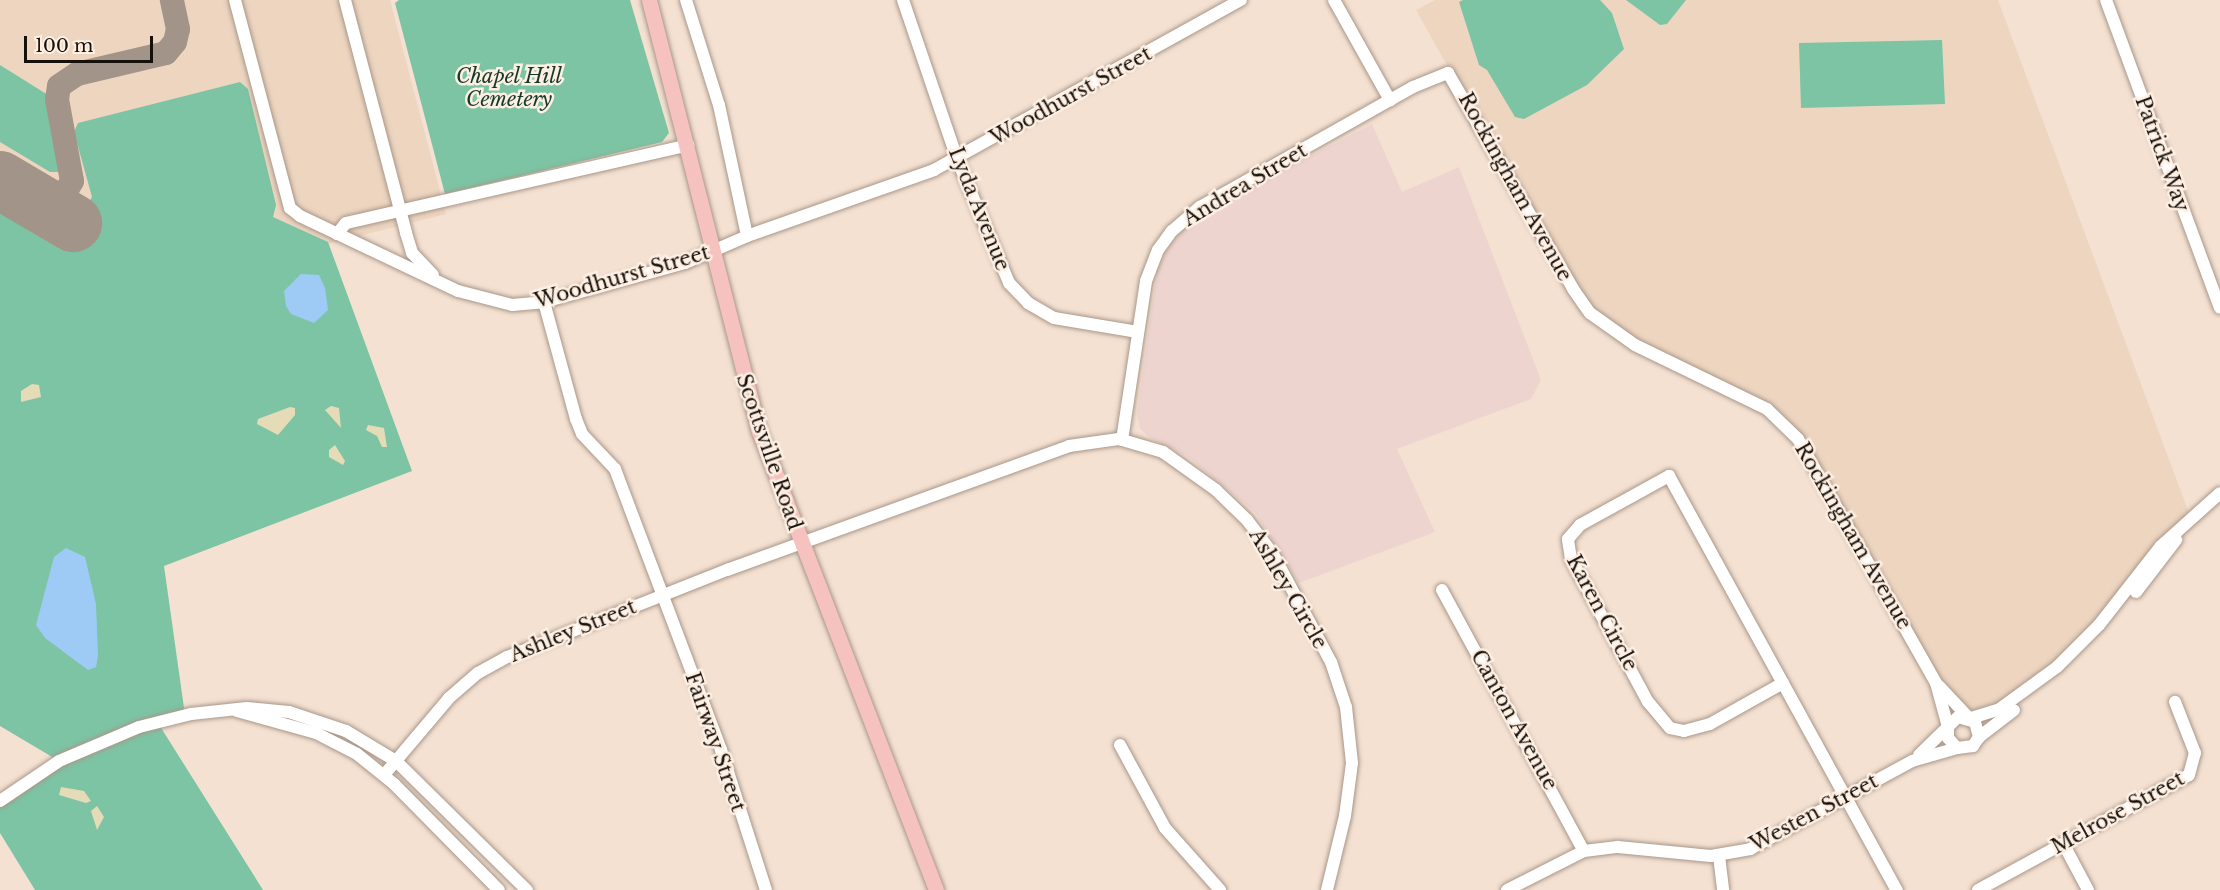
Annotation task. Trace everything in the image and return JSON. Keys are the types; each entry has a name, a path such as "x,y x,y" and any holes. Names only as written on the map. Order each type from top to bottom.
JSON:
{"main road":[{"name":"Scottsville Road","path":"649,0 688,145 712,253 751,404 801,544 936,890"}],"street":[{"name":"Woodhurst Street","path":"235,0 288,204 300,216 337,234 446,285 501,304 544,302 712,253 747,236 957,159 1241,0"},
{"path":"345,0 399,212 412,253 446,285"},
{"path":"686,0 719,105 747,236"},
{"name":"Lyda Avenue","path":"903,0 957,159 996,261 1021,298 1044,314 1064,321 1138,332"},
{"path":"1334,0 1390,100"},
{"name":"Patrick Way","path":"2106,0 2220,308"},
{"name":"Andrea Street","path":"1122,440 1149,270 1158,250 1180,222 1200,207 1390,100 1448,73"},
{"name":"Rockingham Avenue","path":"1448,73 1573,289 1590,312 1635,345 1767,409 1798,439 1936,683 1969,718"},
{"path":"337,234 346,223 688,145"},
{"name":"Fairway Street","path":"544,302 580,431 615,469 661,595 722,750 766,890"},
{"name":"Ashley Circle","path":"801,544 1069,446 1094,440 1122,440 1152,447 1170,457 1216,490 1247,520 1282,570 1331,662 1346,707 1352,763 1345,816 1327,890"},
{"name":"Karen Circle","path":"1783,683 1710,724 1684,731 1670,728 1648,702 1571,559 1568,538 1580,525 1668,476 1783,683 1846,798 1898,890"},
{"path":"2188,525 2078,659 1979,737 1973,746 1957,748 1948,738 1948,728 1958,717 1969,718 1998,710 2057,667 2099,625 2161,546 2188,525 2218,496"},
{"name":"Ashley Street","path":"384,775 440,707 478,673 538,644 661,595 801,544"},
{"name":"Canton Avenue","path":"1442,590 1584,851"},
{"name":"Rockingham Avenue","path":"1936,683 1948,728"},
{"name":"Melrose Street","path":"1978,890 2182,780 2194,769 2195,753 2175,702"},
{"path":"0,801 47,767 105,739 177,717 235,710 267,709 311,718 346,731 396,761 527,890"},
{"path":"235,710 316,733 357,754 384,775 499,890"},
{"path":"1969,718 1978,726 1979,737"},
{"name":"Westen Street","path":"1912,761 1948,728"},
{"path":"1120,745 1165,828 1220,890"},
{"name":"Westen Street","path":"1507,890 1584,851 1618,847 1719,856 1750,849 1912,761 1957,748"},
{"path":"2064,845 2088,890"},
{"path":"1719,856 1723,890"}],"shaded area":[{"path":"0,0 390,0 446,214 0,327"},
{"path":"1435,0 1998,0 2189,513 2053,669 1985,714 1972,715 1950,694 1778,417 1601,322 1541,234 1416,10"},
{"path":"1372,124 1402,192 1459,167 1541,380 1531,399 1397,449 1435,532 1299,583 1255,512 1187,456 1150,438 1140,429 1137,414 1151,313 1158,269 1167,249 1187,225 1213,207"}],"green space":[{"name":"Chapel Hill Cemetery","path":"399,0 630,0 669,133 662,142 445,194 395,3"},
{"path":"1463,0 1600,0 1612,13 1624,49 1587,85 1524,119 1515,117 1487,70 1479,65 1459,2"},
{"path":"1626,0 1686,0 1667,24 1660,25"},
{"path":"1942,40 1945,104 1801,108 1799,43"},
{"path":"0,65 48,95 63,167 58,172 50,172 0,142"},
{"path":"240,82 248,89 276,205 273,217 328,242 412,471 164,566 185,715 158,723 263,890 35,890 0,833 0,802 59,761 0,726 0,213 60,249 92,197 74,132 78,123"}],"sand":[{"path":"32,384 39,385 41,397 21,402 21,391"},
{"path":"331,406 339,408 341,428 325,410"},
{"path":"290,407 295,408 295,415 278,435 257,424 258,419"},
{"path":"368,425 384,428 387,447 382,447 377,436 366,430"},
{"path":"335,445 345,461 343,465 329,457 329,450"},
{"path":"61,787 84,791 91,801 86,803 59,795"},
{"path":"97,806 104,817 97,830 91,811"}],"water":[{"path":"301,274 319,275 325,288 328,310 314,323 291,314 286,306 284,291"},
{"path":"66,548 85,557 96,604 98,656 96,667 88,670 45,638 36,625 54,557"}],"taxiway":[{"path":"26,195 43,201 55,199 65,193 72,181 57,99 59,86 77,74 166,53 175,42 178,29 172,0"}],"runway":[{"path":"0,180 73,223"}]}
